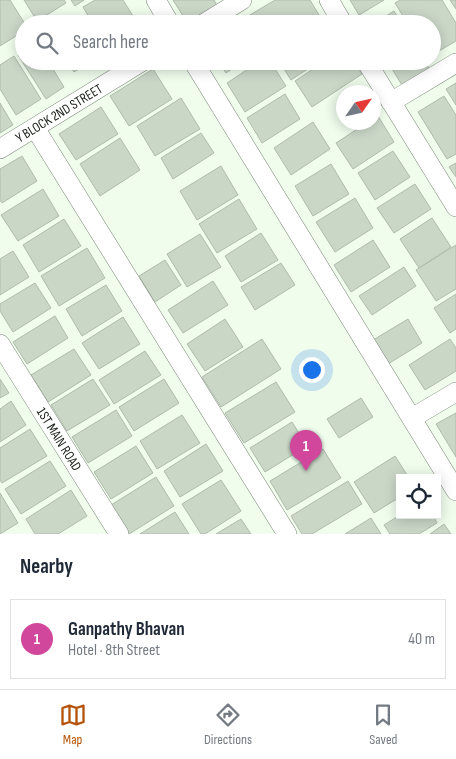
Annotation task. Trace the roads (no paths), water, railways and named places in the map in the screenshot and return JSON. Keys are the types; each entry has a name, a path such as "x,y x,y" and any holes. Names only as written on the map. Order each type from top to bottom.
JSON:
{"street":[{"path":"156,0 165,15"},
{"path":"218,15 242,0"},
{"path":"328,0 337,15"},
{"path":"391,102 456,63"},
{"name":"Y BLOCK 2ND STREET","path":"0,150 128,70"},
{"path":"199,70 456,491"},
{"path":"371,70 456,207"},
{"path":"35,128 287,534"},
{"name":"1ST MAIN ROAD","path":"0,344 118,534"},
{"path":"412,418 456,392"}],"place":[{"name":"Ganpathy Bhavan","path":"306,471"}]}
